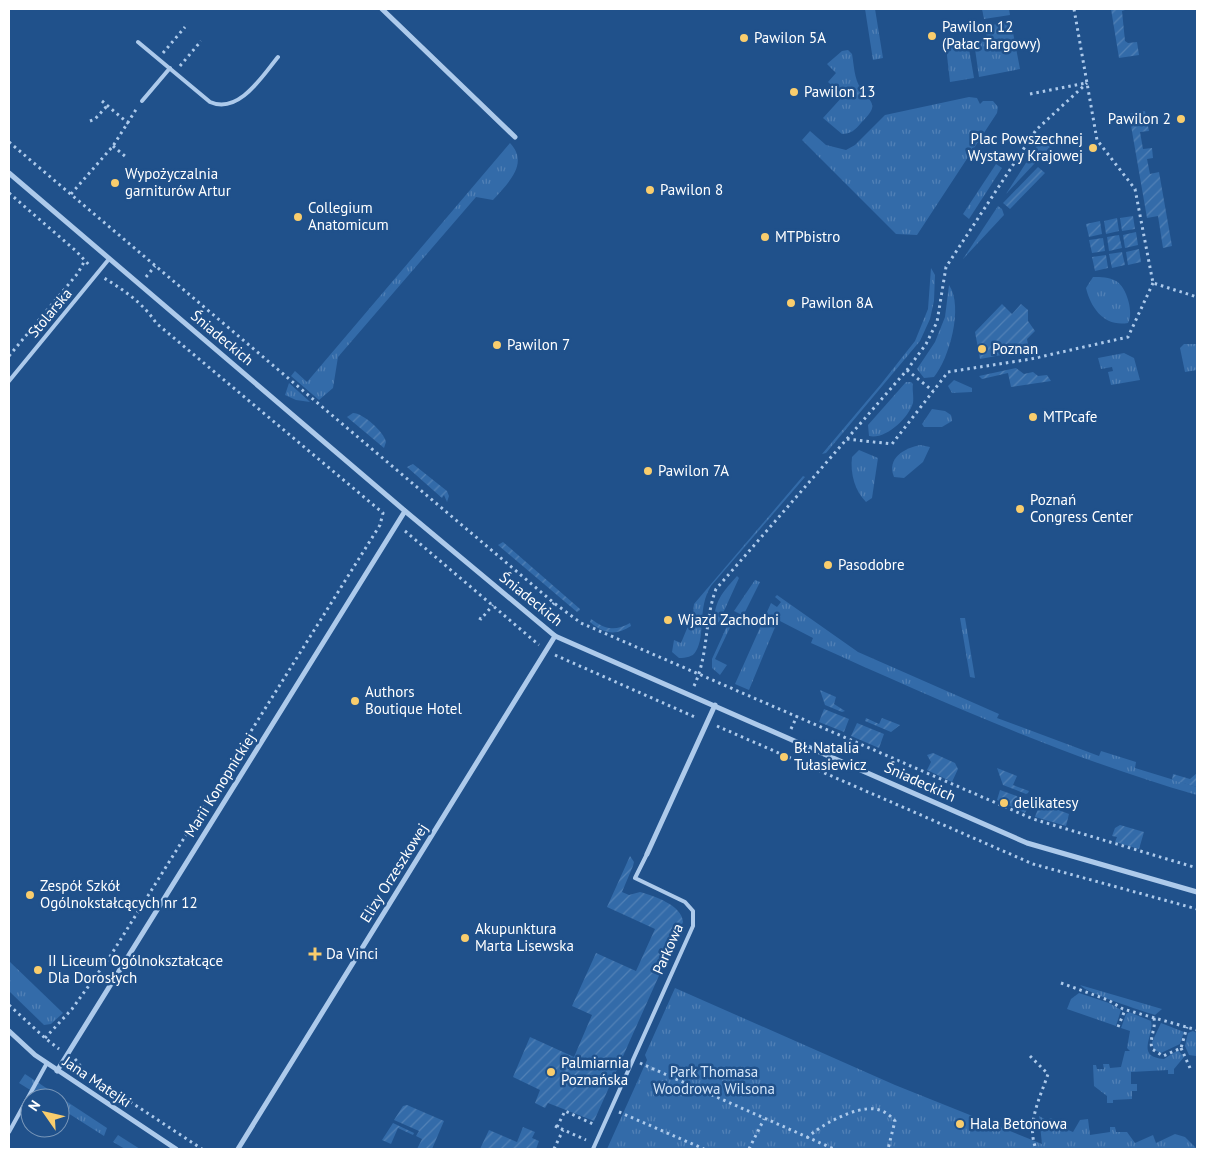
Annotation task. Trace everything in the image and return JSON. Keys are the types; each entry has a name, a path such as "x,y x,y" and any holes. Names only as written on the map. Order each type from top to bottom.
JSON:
{"street":[{"path":"382,9 516,137"},
{"name":"Śniadeckich","path":"9,173 405,511 555,636 1027,843 1197,892"},
{"name":"Marii Konopnickiej","path":"57,1071 405,511"},
{"name":"Elizy Orzeszkowej","path":"238,1149 555,636"},
{"name":"Parkowa","path":"647,854 715,705"},
{"name":"Jana Matejki","path":"9,1031 47,1064 176,1149"}],"lane":[{"path":"138,42 210,102 225,104 247,94 278,58"},
{"path":"142,101 170,68"},
{"name":"Stolarska","path":"9,381 109,259"},
{"name":"Parkowa","path":"593,1149 693,926 693,911 685,902 635,878 647,854"},
{"path":"9,1132 47,1064"}],"path":[{"path":"847,439 892,444 948,372 1031,359 1128,337 1153,283 1135,189 1097,140 1074,9"},
{"path":"158,59 185,27"},
{"path":"174,72 201,40"},
{"path":"1030,94 1087,83"},
{"path":"699,675 708,638 709,608 716,589 908,370 926,344 937,322 946,267 1036,130 1087,83"},
{"path":"102,101 129,124"},
{"path":"71,194 113,146 129,124 132,114 142,101"},
{"path":"90,121 95,119 107,106"},
{"path":"9,142 554,603 581,623 1033,819 1197,868"},
{"path":"113,146 126,157"},
{"path":"9,193 76,250 84,262 130,295 151,315 156,323 546,650 560,658 1033,864 1197,909"},
{"path":"9,356 78,272 84,262"},
{"path":"1153,283 1197,297"},
{"path":"908,370 933,391"},
{"path":"45,1038 72,1009 109,958 380,525 383,513"},
{"path":"479,618 481,619 493,605"},
{"path":"1061,983 1108,1000 1125,1010 1197,1030"},
{"path":"9,1005 45,1038 77,1060 85,1072 202,1149"},
{"path":"1118,1027 1125,1010"},
{"path":"1154,1018 1156,1027 1150,1043 1152,1049 1163,1056 1181,1048"},
{"path":"1187,1027 1181,1048 1190,1068"},
{"path":"1030,1056 1048,1074 1033,1119 1033,1140 1036,1149"},
{"path":"634,1060 834,1149"},
{"path":"82,1076 85,1072"},
{"path":"612,1108 704,1149"},
{"path":"807,1138 816,1129 860,1109 876,1109 888,1114 895,1121 888,1149"},
{"path":"581,1138 556,1126 564,1110 603,1128"},
{"path":"749,1149 764,1119"},
{"path":"554,1149 563,1130"}],"green space":[{"path":"865,9 875,9 883,58 873,60"},
{"path":"982,9 1009,9 1010,15 984,19"},
{"path":"1111,9 1128,9 1122,11 1125,41 1128,43 1137,42 1139,55 1119,58"},
{"path":"1011,22 1020,69 979,77 974,42 987,39 985,26"},
{"path":"968,43 974,78 950,82 946,47"},
{"path":"848,50 852,54 857,81 871,102 872,108 867,117 855,130 842,134 823,118 843,96 828,82 836,73 827,64 842,51"},
{"path":"969,97 977,98 980,104 983,101 993,101 998,107 997,113 917,235 896,234 802,140 810,131 826,145 846,150 855,145 885,115"},
{"path":"1145,111 1149,131 1140,132 1143,149 1152,148 1153,158 1147,159 1150,174 1159,172 1172,246 1163,248 1158,216 1147,218 1129,114"},
{"path":"1043,142 1050,147 1006,194 1038,144"},
{"path":"510,143 516,151 518,159 517,166 510,180 493,200 476,197 338,357 333,388 319,400 291,376 295,371 307,382"},
{"path":"996,164 1002,168 969,219 963,214"},
{"path":"1038,167 1045,173 1010,209 1003,203"},
{"path":"998,206 1002,209 1004,215 963,259"},
{"path":"1133,216 1135,229 1122,231 1120,218"},
{"path":"1117,218 1119,231 1106,234 1104,221"},
{"path":"1100,221 1102,234 1089,237 1086,224"},
{"path":"1136,232 1138,245 1125,248 1123,235"},
{"path":"1119,235 1122,248 1109,251 1107,237"},
{"path":"1103,238 1105,251 1092,253 1089,240"},
{"path":"1139,249 1141,262 1128,265 1126,252"},
{"path":"1122,252 1125,265 1112,268 1109,254"},
{"path":"1106,255 1108,268 1095,271 1092,257"},
{"path":"931,268 935,275 934,301 930,319 920,341 826,453 822,454 915,341 928,309"},
{"path":"1093,277 1111,279 1120,284 1130,307 1128,323 1112,322 1100,315 1095,309 1086,288"},
{"path":"949,285 955,306 953,332 940,369 934,377 924,378 917,369 935,342 945,317"},
{"path":"1002,304 1012,314 1021,304 1028,310 1028,321 1035,331 1027,339 1029,350 980,359 975,332"},
{"path":"1184,344 1197,344 1197,370 1185,372 1180,348"},
{"path":"1124,353 1134,358 1140,380 1111,385 1108,372 1113,371 1112,367 1101,369 1098,358"},
{"path":"1016,368 1024,374 1033,372 1038,376 1047,375 1051,381 1011,387 1008,373 982,379 979,376"},
{"path":"954,380 972,388 972,392 952,393 948,386"},
{"path":"906,382 913,384 913,403 906,415 889,432 882,435 869,436 868,425"},
{"path":"289,383 310,402 296,400 285,395"},
{"path":"932,409 945,411 951,415 952,421 942,427 924,427 922,424"},
{"path":"353,413 362,416 377,428 386,442 384,448 347,417"},
{"path":"920,445 930,447 923,462 904,478 894,477 893,464 898,455 903,451"},
{"path":"859,450 878,458 872,498 866,502 856,487 852,470 852,457"},
{"path":"413,464 447,491 449,496 447,502 444,495 442,498 407,467"},
{"path":"803,476 805,477 711,586 704,603 699,645 693,655 679,658 672,652 674,640 681,643 693,614 694,604"},
{"path":"503,542 580,610 577,612 498,545"},
{"path":"737,576 739,578 719,622 716,623 714,619 719,600"},
{"path":"755,580 760,582 745,612 742,615 734,611"},
{"path":"777,595 858,652 999,714 997,718 1099,756 1101,751 1136,762 1135,768 1197,787 1197,795 1098,763 1002,726 811,643 813,638 778,620 749,690 735,684 771,603 777,607 781,602 775,597"},
{"path":"732,615 735,617 715,659 727,665 720,675 712,668 712,659"},
{"path":"960,618 965,618 975,678 970,677"},
{"path":"591,619 610,628 619,628 630,623 631,626 620,631 610,632 595,626 590,622"},
{"path":"820,690 836,697 834,704 845,711 842,712 825,705"},
{"path":"824,709 849,719 844,732 819,722"},
{"path":"866,718 879,724 882,718 900,725 891,732 865,721"},
{"path":"857,723 884,734 879,748 851,736"},
{"path":"933,753 955,763 958,769 952,782 927,770 931,762 927,755"},
{"path":"997,768 1017,776 1013,785 1029,791 1028,793 1026,794 1003,785"},
{"path":"1197,773 1197,787 1172,780 1173,774 1190,779"},
{"path":"1000,790 1031,801 1025,813 997,800"},
{"path":"1040,803 1069,814 1066,826 1035,817"},
{"path":"1120,825 1144,832 1139,849 1115,842 1117,837 1112,836 1115,828"},
{"path":"630,856 634,862 622,892 629,895 640,892 666,902 678,911 683,922 594,1121 548,1103 545,1108 535,1103 540,1090 513,1077 530,1037 574,1057 592,1015 572,1006 596,953 636,971 655,929 607,907"},
{"path":"9,961 63,1013 51,1024 44,1025 9,991"},
{"path":"1080,985 1162,1009 1155,1015 1103,997"},
{"name":"Park Thomasa Woodrowa Wilsona","path":"675,988 895,1085 1042,1144 1039,1116 1048,1121 1050,1118 1055,1120 1054,1124 1073,1132 1080,1120 1088,1119 1090,1135 1110,1132 1110,1127 1115,1127 1116,1132 1127,1132 1135,1143 1153,1135 1156,1143 1175,1134 1185,1137 1197,1149 607,1149 647,1060 645,1055"},
{"path":"1079,993 1109,1003 1121,1010 1116,1026 1067,1009 1071,999"},
{"path":"1129,1012 1151,1021 1148,1044 1150,1054 1164,1059 1178,1050 1184,1057 1174,1069 1174,1074 1168,1074 1168,1070 1131,1072 1131,1084 1137,1084 1137,1091 1132,1091 1132,1099 1113,1100 1113,1103 1107,1103 1107,1096 1094,1086 1093,1065 1096,1065 1097,1069 1104,1069 1103,1064 1109,1064 1110,1068 1121,1067 1125,1051 1130,1051 1127,1048 1130,1031 1121,1028 1126,1014"},
{"path":"1161,1023 1184,1032 1180,1044 1161,1053 1154,1050 1152,1042"},
{"path":"1193,1031 1197,1033 1196,1056 1189,1055 1185,1046 1188,1033"},
{"path":"25,1074 46,1088 27,1088 19,1083"},
{"path":"70,1104 107,1128 104,1136 70,1114"},
{"path":"407,1105 444,1121 432,1149 417,1149 422,1139 416,1136 419,1131 394,1120 403,1106"},
{"path":"393,1123 414,1133 413,1135 398,1128 391,1144 382,1140"},
{"path":"523,1127 535,1132 532,1138 539,1141 536,1149 480,1149 489,1130 517,1142"},
{"path":"118,1135 140,1149 125,1149 113,1142"}],"place":[{"name":"Pawilon 12 (Pałac Targowy)","path":"932,36"},
{"name":"Pawilon 5A","path":"744,38"},
{"name":"Pawilon 13","path":"794,92"},
{"name":"Pawilon 2","path":"1181,119"},
{"name":"Plac Powszechnej Wystawy Krajowej","path":"1093,148"},
{"name":"Wypożyczalnia garniturów Artur","path":"115,183"},
{"name":"Pawilon 8","path":"650,190"},
{"name":"Collegium Anatomicum","path":"298,217"},
{"name":"MTPbistro","path":"765,237"},
{"name":"Pawilon 8A","path":"791,303"},
{"name":"Pawilon 7","path":"497,345"},
{"name":"Poznan","path":"982,349"},
{"name":"MTPcafe","path":"1033,417"},
{"name":"Pawilon 7A","path":"648,471"},
{"name":"Poznań Congress Center","path":"1020,509"},
{"name":"Pasodobre","path":"828,565"},
{"name":"Wjazd Zachodni","path":"668,620"},
{"name":"Authors Boutique Hotel","path":"355,701"},
{"name":"Bł. Natalia Tułasiewicz","path":"784,757"},
{"name":"delikatesy","path":"1004,803"},
{"name":"Zespół Szkół Ogólnokstałcących nr 12","path":"30,895"},
{"name":"Akupunktura Marta Lisewska","path":"465,938"},
{"name":"Da Vinci","path":"315,954"},
{"name":"II Liceum Ogólnokształcące Dla Dorosłych","path":"38,970"},
{"name":"Palmiarnia Poznańska","path":"551,1072"},
{"name":"Hala Betonowa","path":"960,1124"}]}
